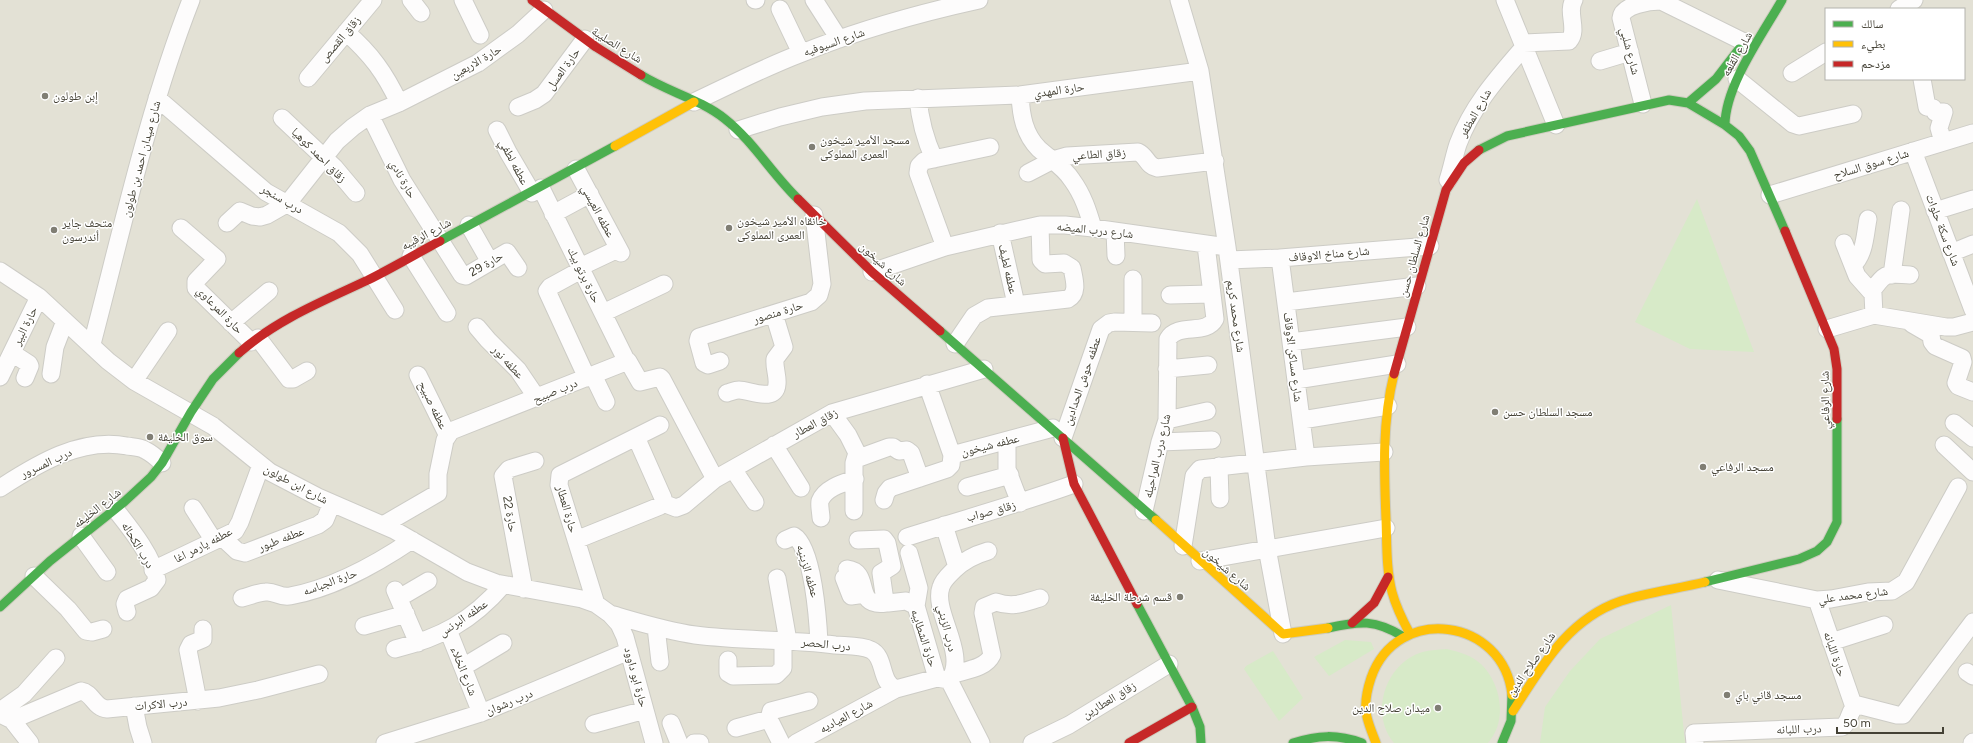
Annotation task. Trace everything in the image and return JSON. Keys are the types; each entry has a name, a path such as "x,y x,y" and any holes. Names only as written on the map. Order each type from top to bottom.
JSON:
{"main road":[{"name":"شارع القلعه","path":"1725,124 1727,101 1737,79 1782,0"},
{"name":"شارع الصليبة","path":"538,5 585,39 644,76 694,102"},
{"name":"شارع القلعه","path":"1688,103 1714,83 1728,66 1746,38"},
{"name":"شارع السلطان حسن","path":"1407,635 1392,597 1388,577 1384,452 1388,406 1417,286 1446,190 1457,170 1471,155 1488,144 1507,136 1644,104 1669,100 1688,103 1725,124"},
{"name":"شارع شيخون","path":"694,102 711,109 726,118 738,130 783,184 872,272 1058,433 1183,546 1284,634"},
{"name":"شارع الرقيبه","path":"191,412 213,379 230,361 254,340 295,314 375,276 439,240 536,191 694,102"},
{"name":"شارع الرفاعي","path":"1679,588 1797,560 1816,552 1826,544 1833,534 1837,522 1838,369 1834,349 1827,329 1770,195 1745,143 1725,124"},
{"name":"شارع الخليفه","path":"0,607 80,536 138,490 162,462 191,412"},
{"path":"1058,433 1074,484 1192,707 1200,726 1201,743"},
{"path":"1352,623 1375,603 1388,577"},
{"name":"شارع صلاح الدين","path":"1513,711 1562,640 1587,617 1612,603 1638,595 1679,588"},
{"path":"1284,634 1325,629 1352,623 1371,622 1407,635"},
{"path":"1376,743 1365,716 1365,692 1372,670 1385,651 1407,635 1425,630 1442,628 1459,631 1475,638 1489,648 1501,662 1509,677 1513,694 1513,711 1509,739 1502,743"},
{"path":"1129,743 1192,707"},
{"path":"1294,743 1316,735 1344,736 1362,743"}],"street":[{"name":"شارع ميدان احمد بن طولون","path":"92,344 157,98 191,0"},
{"name":"زقاق القصص","path":"308,78 374,0"},
{"path":"464,0 480,35"},
{"path":"814,0 839,39"},
{"name":"شارع السيوفيه","path":"694,102 747,76 839,39 949,7 979,0"},
{"name":"شارع محمد كريم","path":"1179,0 1200,71 1215,161 1257,461 1267,548 1284,634"},
{"path":"1505,0 1556,125"},
{"path":"1524,45 1569,41 1573,32 1570,8 1574,0"},
{"path":"1901,8 1914,0"},
{"name":"شارع شلبي","path":"1644,104 1621,15 1626,9 1652,1 1661,1 1746,38"},
{"name":"حارة الاربعين","path":"288,203 323,158 347,132 370,115 399,103 478,63 496,52 518,34 538,5"},
{"path":"780,8 801,53"},
{"path":"346,32 377,64 399,103"},
{"name":"حارة العسل","path":"518,107 535,100 544,94 585,39"},
{"name":"شارع المظفر","path":"1446,190 1458,145 1473,112 1494,82 1524,45"},
{"path":"1600,60 1630,52"},
{"path":"1792,73 1825,53"},
{"name":"حارة المهدي","path":"738,130 780,117 822,107 865,101 1020,95 1200,71"},
{"path":"1737,79 1793,124 1799,126 1853,114"},
{"path":"1922,80 1927,107 1933,108 1935,112 1944,112 1939,128 1943,142"},
{"path":"1020,95 1021,115 1027,133 1039,148 1072,179 1085,202 1093,228"},
{"name":"درب سنجر","path":"157,98 266,192 339,233 360,254 395,310"},
{"path":"918,98 920,119 925,140 934,159"},
{"name":"حارة نادي","path":"370,115 402,180 439,240"},
{"name":"زقاق احمد كوهيا","path":"282,118 356,193"},
{"name":"عطفه لطفي","path":"498,130 508,152 536,191"},
{"name":"شارع سوق السلاح","path":"1770,195 1973,133"},
{"path":"945,247 918,173 921,163 990,147"},
{"name":"شارع سكة حلوات","path":"1913,151 1951,253 1970,290 1973,310"},
{"name":"زقاق الطاعي","path":"1028,173 1053,160 1067,156 1136,152 1141,153 1150,166 1157,168 1215,161"},
{"name":"عطفه العيسي","path":"576,169 620,251 580,269"},
{"name":"حارة برتو بيك","path":"536,191 553,214 627,362"},
{"path":"553,214 590,194"},
{"path":"1935,211 1973,199"},
{"path":"227,223 240,211 252,216 260,217 267,215 288,203"},
{"path":"1892,275 1901,210"},
{"name":"حارة منصور","path":"720,361 708,365 704,363 698,341 699,336 811,302 819,295 822,284 814,215"},
{"path":"1853,264 1857,261 1862,250 1868,219"},
{"name":"شارع درب الميضه","path":"872,272 945,247 1000,233 1040,225 1066,225 1116,231 1206,245 1228,254"},
{"name":"عطفه لطيف","path":"955,344 974,316 980,311 988,308 1016,304 1068,299 1075,292 1072,268 1070,266 1064,263 1045,264 1041,260 1040,225"},
{"path":"469,226 486,255"},
{"name":"حارة المرعاوي","path":"181,228 216,257 216,261 196,281 195,286 231,323 254,340 289,379 293,379 307,371"},
{"path":"1116,231 1116,256"},
{"name":"عطفه لطيف","path":"1000,233 1016,304"},
{"name":"حارة 29","path":"439,240 464,276 507,252 518,268"},
{"path":"1844,242 1860,279 1872,291 1874,297 1874,316"},
{"path":"1951,253 1973,244"},
{"name":"شارع درب المراحيله","path":"1144,510 1160,442 1167,420 1168,339 1177,330 1207,327 1214,322 1206,245"},
{"name":"شارع مناخ الاوقاف","path":"1228,254 1280,258 1430,246"},
{"path":"411,256 447,313"},
{"name":"شارع مساكن الاوقاف","path":"1280,258 1306,456"},
{"path":"580,269 546,291 590,376 606,402"},
{"name":"شارع ابن طولون","path":"0,271 39,297 92,344 108,361 134,381 191,412 213,426 261,465 291,484 383,525 467,572 503,585 582,599 596,604 610,614"},
{"path":"1872,291 1883,276 1910,275"},
{"path":"1133,280 1134,322"},
{"path":"602,313 664,284"},
{"path":"1286,302 1417,286"},
{"path":"231,323 269,291"},
{"path":"1170,295 1212,294"},
{"name":"حارة البير","path":"0,377 39,297"},
{"path":"727,393 738,390 764,395 772,394 775,391 777,386 774,362 784,346 774,314"},
{"path":"1827,329 1874,316 1954,327 1973,322"},
{"path":"1903,320 1931,335 1932,342 1935,346 1962,358 1963,362 1956,383 1958,386 1973,392"},
{"path":"51,374 55,347 65,321"},
{"name":"عطفه حوش الحدادين","path":"1058,433 1101,329 1109,323 1152,323"},
{"name":"عطفه نور","path":"477,327 518,370 537,398"},
{"path":"1291,342 1407,327"},
{"path":"134,381 168,331"},
{"path":"12,353 29,364 25,378"},
{"path":"627,362 630,362 640,382 660,377 662,379 715,479"},
{"name":"درب صبيح","path":"447,434 451,431 627,362"},
{"path":"1296,380 1397,364"},
{"path":"1168,369 1208,365"},
{"name":"زقاق العطار","path":"663,502 676,508 684,505 715,479 832,413 927,384 984,369"},
{"name":"عطفه صبيح","path":"418,375 447,434"},
{"name":"عطفه شيخون","path":"927,384 952,455 1007,441 1058,433"},
{"path":"1302,420 1388,406"},
{"path":"1167,420 1207,411"},
{"path":"832,413 855,446 857,453 854,510"},
{"path":"1954,423 1973,438"},
{"name":"حارة العطار","path":"596,604 559,485 560,474 660,425"},
{"path":"383,525 438,493 438,474 447,434"},
{"path":"576,540 660,506 663,502 663,498 636,437"},
{"path":"1160,442 1212,440"},
{"path":"1007,441 1006,460 1020,503"},
{"name":"درب المسرور","path":"0,488 62,454 89,446 117,444 144,449 162,462"},
{"path":"774,445 801,488"},
{"path":"1944,445 1973,472"},
{"path":"856,459 889,447 893,447 899,452 907,450 911,453 920,478"},
{"path":"1183,546 1196,472 1200,469 1306,456 1384,452"},
{"path":"884,500 886,492 890,488 947,469 951,465 952,455"},
{"name":"حارة 22","path":"524,589 503,476 509,469 535,461"},
{"name":"عطفه يارمر اغا","path":"153,570 234,531 240,522 261,465"},
{"path":"1219,466 1220,499"},
{"path":"734,469 755,502"},
{"path":"967,487 1010,475"},
{"path":"821,518 819,503 823,496 837,485 855,479"},
{"name":"زقاق صواب","path":"916,606 919,588 908,545 944,525 1020,503 1074,484"},
{"name":"شارع محمد علي","path":"1716,580 1817,600 1868,592 1883,593 1899,587 1906,582 1958,487"},
{"name":"عطفه طبور","path":"218,539 237,551 245,553 318,525 325,520 332,503"},
{"path":"193,508 218,539"},
{"name":"درب الكحاله","path":"115,509 139,541 157,580 155,585 127,599 125,602 127,612"},
{"path":"944,525 957,567"},
{"path":"1200,561 1386,528"},
{"path":"80,536 107,572"},
{"name":"عطفه الزينيه","path":"785,540 794,536 799,538 814,582 818,610 819,643"},
{"path":"858,540 884,539 887,543 892,566 881,573 886,603"},
{"name":"حارة الجباسه","path":"242,598 266,592 274,593 282,597 291,596 332,583 370,566 412,540"},
{"name":"درب الزيني","path":"947,677 956,661 940,599 940,588 943,581 957,567 975,555 988,551"},
{"name":"حارة الشطايبه","path":"845,573 851,596 865,594 870,602 876,605 906,601 916,606 947,677"},
{"path":"34,576 68,609 86,631 92,632 102,629"},
{"path":"728,660 728,673 733,676 776,675 783,668 785,641 777,578"},
{"path":"364,626 428,581"},
{"name":"عطفه البرنس","path":"395,649 440,635 488,602 503,585"},
{"path":"896,689 947,677 990,661 992,655 982,612 984,607 996,602 1008,606 1015,606 1040,598"},
{"name":"حارة اللبانه","path":"1817,600 1854,707"},
{"path":"400,601 418,643"},
{"name":"درب الحصر","path":"610,614 656,627 696,635 819,643 871,650 878,657 890,687 896,689"},
{"name":"حارة ابو داوود","path":"610,614 619,624 625,636 654,743"},
{"path":"1854,707 1858,705 1897,715 1905,713 1973,622"},
{"path":"1831,642 1884,625"},
{"path":"656,627 660,662"},
{"path":"198,701 188,650 191,644 203,639 203,629"},
{"name":"شارع الخلاء","path":"448,630 481,713"},
{"path":"463,667 503,643"},
{"name":"درب رشوان","path":"385,743 481,713 629,652"},
{"path":"30,743 4,715 56,658"},
{"name":"زقاق العطارين","path":"1032,743 1050,739 1069,725 1169,664"},
{"name":"درب الاكرات","path":"4,715 81,691 85,691 97,705 103,708 134,706 198,701 258,690 319,674"},
{"path":"947,677 981,743"},
{"name":"شارع العياديه","path":"796,743 896,689"},
{"path":"781,743 769,719 771,711 809,701"},
{"path":"134,706 143,743"},
{"name":"درب اللبانه","path":"1695,743 1694,733 1842,727 1847,724 1854,707"},
{"path":"594,724 645,710"},
{"path":"736,728 769,719"},
{"path":"671,723 679,743"},
{"path":"694,743 700,743"}],"shaded area":[{"path":"0,0 1973,0 1973,743 0,743"}],"green space":[{"path":"1697,199 1754,352 1690,349 1635,322"},
{"path":"1671,605 1685,743 1540,743 1545,707 1570,671 1600,639"},
{"path":"1345,640 1371,642 1374,649 1329,676 1314,657"},
{"path":"1447,649 1473,658 1488,672 1493,681 1500,702 1498,724 1494,734 1488,743 1394,743 1387,733 1383,721 1382,709 1383,697 1393,674 1401,665 1419,653"},
{"path":"1273,651 1303,698 1279,721 1244,669 1246,666"}],"traffic: fast":[{"path":"1725,125 1731,94 1738,78 1755,45 1782,0"},
{"path":"1688,103 1716,79 1739,49"},
{"path":"641,75 705,106 725,119 745,137 798,199"},
{"path":"1479,150 1507,136 1669,100 1688,103 1725,125 1739,136 1750,151 1785,231"},
{"path":"440,241 615,146"},
{"path":"940,331 1156,520"},
{"path":"0,607 50,561 124,502 151,477 162,463 191,412 213,379 239,353"},
{"path":"1705,582 1799,559 1817,551 1827,542 1837,522 1837,419"},
{"path":"1137,604 1192,707 1200,727 1201,743"},
{"path":"1328,628 1358,623 1376,624 1394,631 1404,637"},
{"path":"1502,743 1511,721 1512,695"},
{"path":"1293,743 1319,737 1344,738 1362,743"}],"traffic: slow":[{"path":"615,146 694,102"},
{"path":"1394,374 1387,410 1385,446 1387,556 1392,592 1400,614 1410,634"},
{"path":"1156,520 1283,634 1328,628"},
{"path":"1513,711 1546,661 1571,632 1586,619 1602,609 1621,601 1642,595 1705,582"},
{"path":"1376,743 1366,712 1366,698 1371,678 1384,654 1403,638 1425,630 1448,630 1471,636 1490,649 1505,669 1512,695"}],"traffic: jam":[{"path":"532,0 596,47 641,75"},
{"path":"1394,374 1446,190 1464,163 1479,150"},
{"path":"798,199 872,272 940,331"},
{"path":"1785,231 1834,349 1837,369 1837,419"},
{"path":"239,353 253,341 300,312 368,280 440,241"},
{"path":"1063,438 1074,484 1137,604"},
{"path":"1352,623 1374,603 1388,577"},
{"path":"1129,743 1192,707"}],"place":[{"name":"إبن طولون","path":"45,96"},
{"name":"مسجد الأمير شيخون العمرى المملوكى","path":"812,147"},
{"name":"خانقاه الأمير شيخون العمرى المملوكى","path":"729,228"},
{"name":"متحف جاير أندرسون","path":"54,230"},
{"name":"مسجد السلطان حسن","path":"1495,412"},
{"name":"سوق الخليفة","path":"150,437"},
{"name":"مسجد الرفاعي","path":"1703,467"},
{"name":"قسم شرطة الخليفة","path":"1180,597"},
{"name":"مسجد قاني باي","path":"1727,695"},
{"name":"ميدان صلاح الدين","path":"1438,708"}]}
